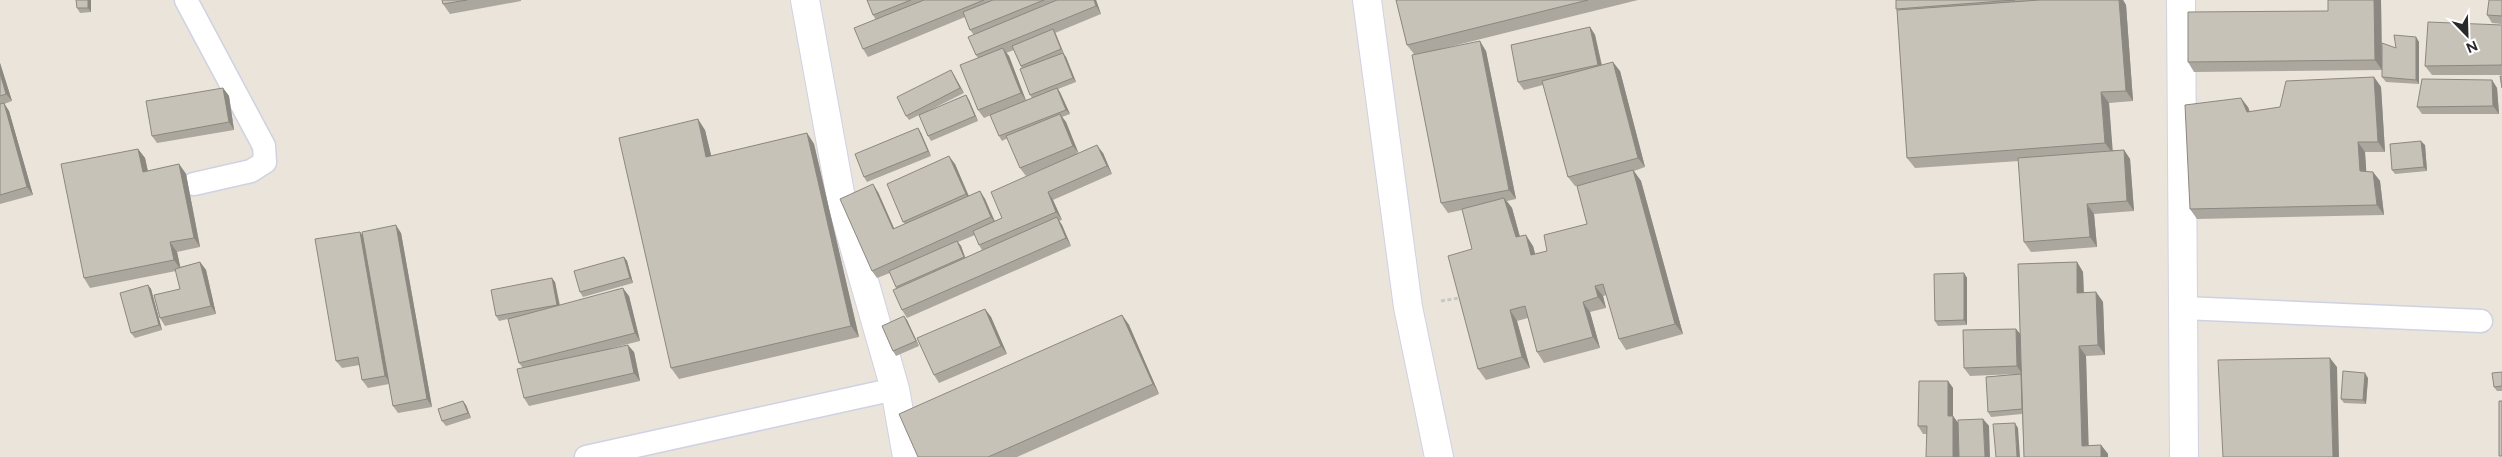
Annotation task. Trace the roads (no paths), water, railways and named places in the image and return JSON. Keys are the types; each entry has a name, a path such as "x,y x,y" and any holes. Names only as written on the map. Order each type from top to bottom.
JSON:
{"street":[{"path":"805,0 842,204 895,389 907,457"},
{"path":"1367,0 1408,307 1439,457"},
{"path":"2180,0 2184,457"}],"lane":[{"path":"186,0 264,146 265,162 251,171 194,184"},
{"path":"2183,308 2481,321"},
{"path":"586,457 895,389"}]}
